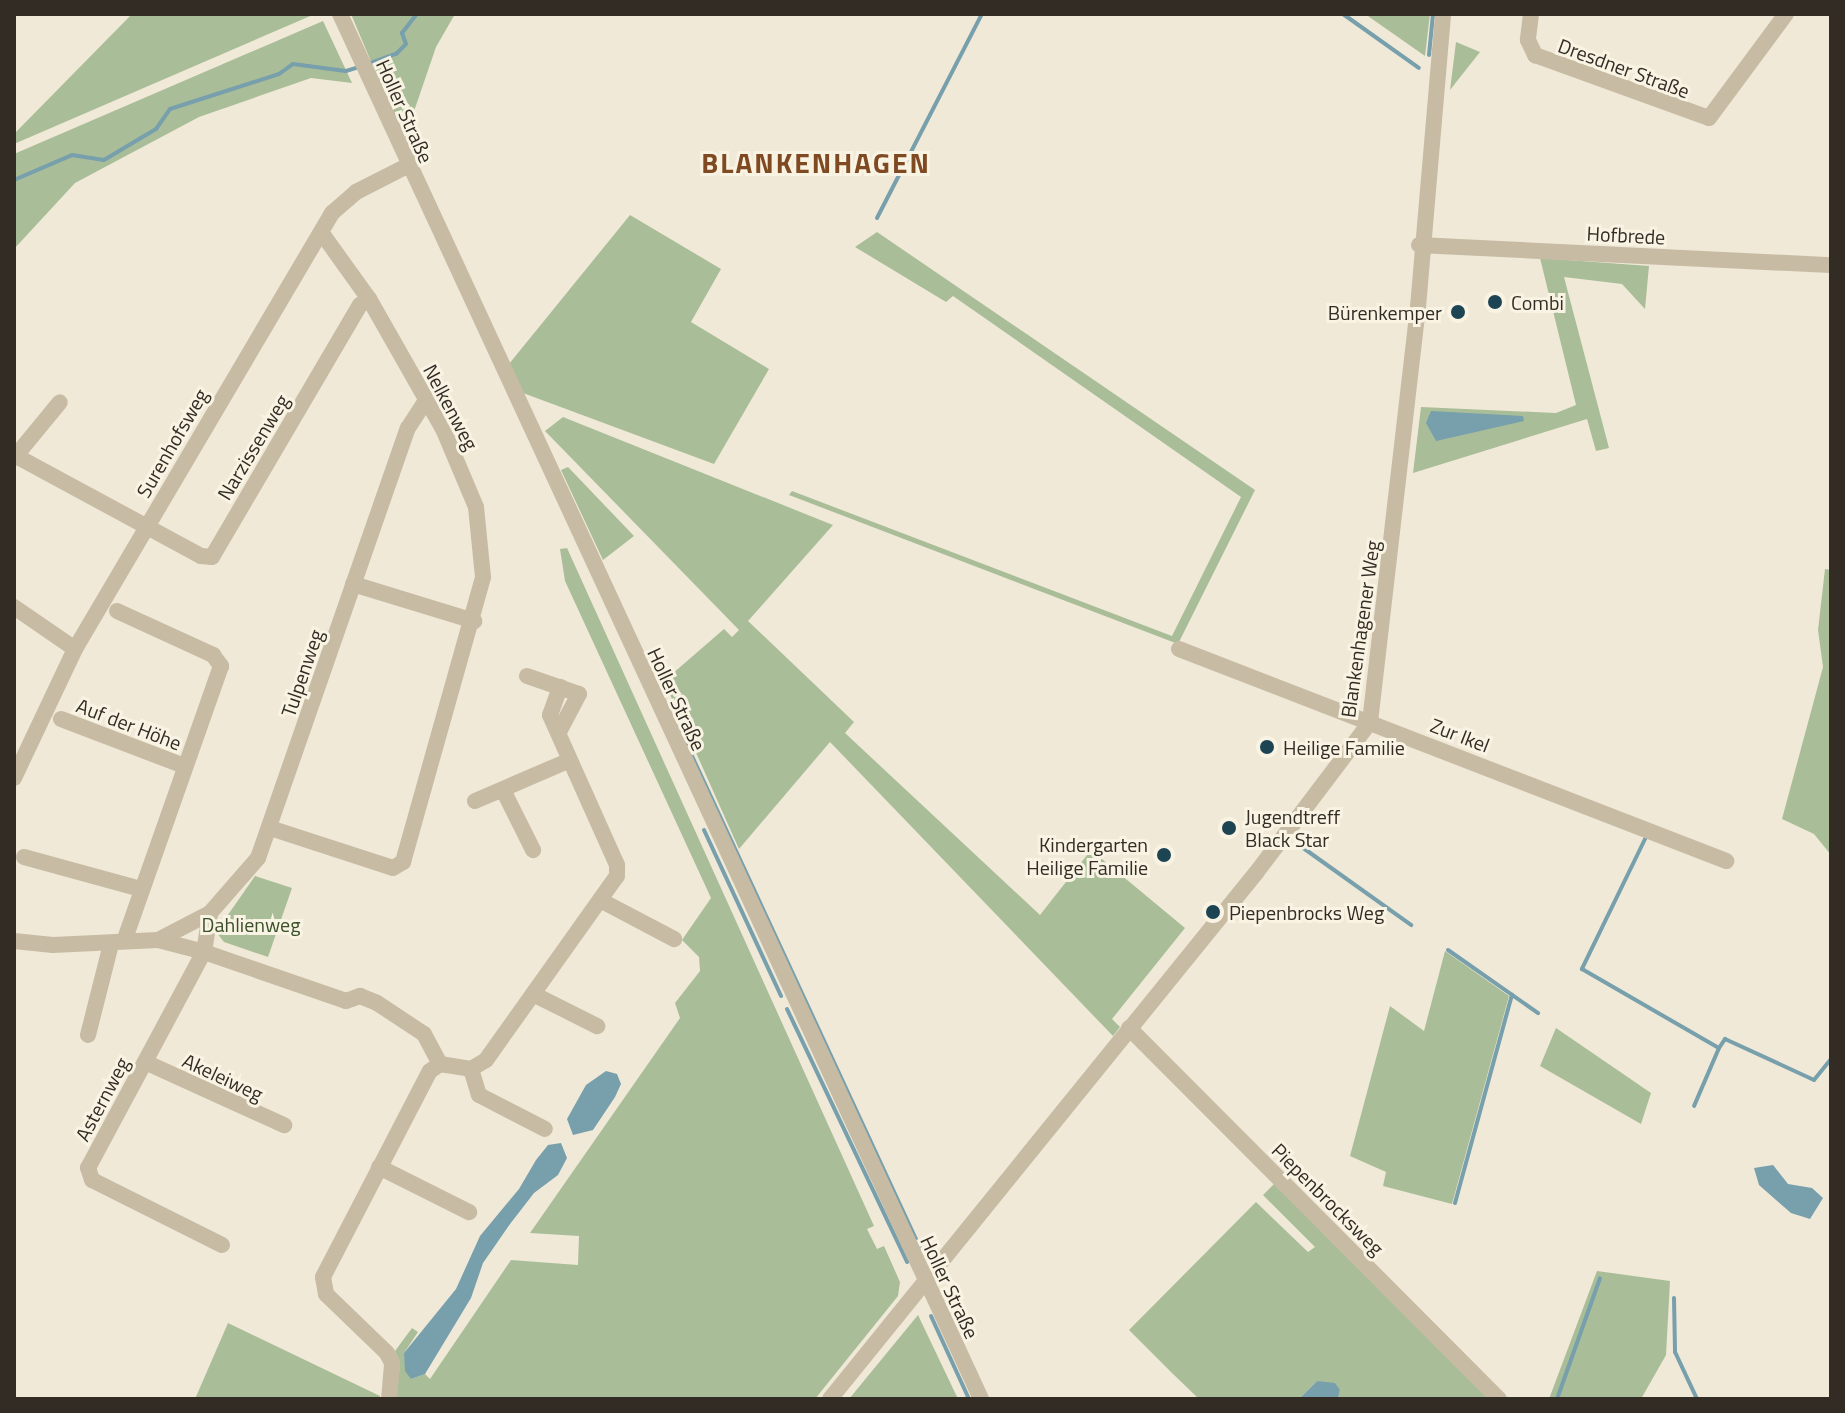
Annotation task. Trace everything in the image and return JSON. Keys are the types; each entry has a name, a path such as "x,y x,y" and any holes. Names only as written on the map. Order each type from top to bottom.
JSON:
{"street":[{"name":"Holler Straße","path":"340,14 407,166 981,1399"},
{"name":"Blankenhagener Weg","path":"830,1399 1129,1028 1370,722 1418,307 1419,245 1443,14"},
{"name":"Dresdner Straße","path":"1531,14 1528,40 1535,55 1709,118 1786,14"},
{"name":"Surenhofsweg","path":"14,778 75,649 321,232 345,200 407,166"},
{"name":"Nelkenweg","path":"270,828 393,868 403,862 474,621 483,577 476,507 427,399 369,299 321,232"},
{"name":"Hofbrede","path":"1419,245 1831,265"},
{"name":"Narzissenweg","path":"147,527 212,557 360,305 369,299"},
{"name":"Tulpenweg","path":"210,913 251,869 270,828 408,428 427,399"},
{"path":"60,402 15,457 147,527"},
{"path":"353,584 474,621"},
{"path":"14,607 75,649"},
{"name":"Auf der Höhe","path":"88,1035 118,941 141,889 219,659 117,611"},
{"name":"Zur Ikel","path":"1179,649 1726,861"},
{"path":"389,1399 392,1363 387,1353 322,1287 379,1167 430,1071 440,1064 471,1069 486,1060 617,876 617,865 559,732 579,694 527,676"},
{"name":"Auf der Höhe","path":"61,719 184,766"},
{"path":"475,801 504,792 570,760"},
{"path":"504,792 533,850"},
{"path":"24,857 141,889"},
{"path":"600,900 674,939"},
{"path":"158,940 210,913"},
{"path":"204,952 210,913"},
{"path":"14,941 158,940 204,952 346,1001 360,996 377,1003 424,1034 440,1064"},
{"name":"Asternweg","path":"204,952 88,1174 222,1245"},
{"path":"533,994 597,1026"},
{"name":"Piepenbrocksweg","path":"1129,1028 1499,1399"},
{"name":"Akeleiweg","path":"145,1062 284,1125"},
{"path":"471,1069 479,1095 545,1129"},
{"path":"379,1167 469,1212"}],"green space":[{"path":"132,14 315,14 14,144 14,134"},
{"path":"351,14 455,14 436,47 411,120 396,121"},
{"path":"1365,14 1430,14 1425,56"},
{"path":"323,21 352,83 311,78 199,117 75,183 14,249 14,154"},
{"path":"1456,42 1480,52 1450,90"},
{"path":"630,215 721,269 691,322 769,369 714,464 523,393 509,364"},
{"path":"877,232 1255,490 1178,644 789,495 792,491 1172,636 1241,497 953,296 946,302 855,247"},
{"path":"1540,258 1649,266 1645,309 1622,284 1564,277 1609,448 1596,451 1587,419 1413,473 1421,407 1556,413 1576,405"},
{"path":"563,417 833,525 748,621 854,722 845,733 1040,915 1091,850 1185,928 1112,1019 1120,1027 1113,1036 830,742 739,849 664,681 724,629 732,637 739,630 545,431"},
{"path":"568,467 634,536 603,560 561,470"},
{"path":"567,548 874,1226 867,1229 877,1249 884,1246 900,1282 898,1296 815,1399 396,1399 400,1362 395,1351 412,1328 418,1332 404,1353 411,1379 425,1374 430,1379 511,1260 578,1265 579,1236 530,1233 680,1018 675,1003 700,971 699,957 682,940 711,898 565,581 560,549"},
{"path":"1825,569 1831,570 1831,855 1814,834 1782,819 1823,667 1818,630"},
{"name":"Dahlienweg","path":"255,876 292,888 268,957 224,942 216,932"},
{"path":"1445,951 1509,996 1452,1204 1383,1186 1386,1172 1350,1156 1390,1006 1424,1031"},
{"path":"1556,1028 1651,1093 1641,1124 1540,1066"},
{"path":"1275,1183 1491,1399 1338,1399 1340,1390 1317,1381 1299,1399 1199,1399 1129,1330 1256,1202 1308,1252 1315,1247 1263,1195"},
{"path":"1597,1271 1670,1281 1666,1355 1641,1399 1549,1399"},
{"path":"918,1315 958,1399 849,1399"},
{"path":"228,1323 380,1396 380,1399 195,1399"}],"water":[{"path":"1431,411 1523,416 1524,421 1436,441 1426,423"},
{"path":"606,1071 617,1074 621,1084 615,1097 593,1130 573,1135 567,1119 586,1085"},
{"path":"561,1143 567,1158 558,1175 534,1193 510,1224 483,1263 471,1298 425,1374 411,1379 405,1371 404,1353 456,1289 480,1236 519,1189 536,1160 548,1145"},
{"path":"1773,1165 1788,1184 1812,1188 1823,1198 1810,1219 1791,1213 1759,1185 1754,1168"},
{"path":"1317,1381 1335,1383 1340,1390 1338,1399 1299,1399"}],"waterway":[{"path":"368,64 396,54 406,44 402,33 417,14"},
{"path":"877,218 982,14"},
{"path":"1343,14 1419,68"},
{"path":"1429,55 1433,14"},
{"path":"14,180 72,155 104,160 156,129 170,109 279,74 293,64 346,71 359,67"},
{"path":"679,728 920,1248"},
{"path":"704,830 781,996"},
{"path":"1646,837 1582,969 1719,1048 1694,1106"},
{"path":"1299,845 1411,925"},
{"path":"1448,950 1538,1013"},
{"path":"1455,1203 1512,995"},
{"path":"787,1009 907,1262"},
{"path":"1719,1048 1725,1039 1814,1080 1831,1059"},
{"path":"1557,1399 1600,1278"},
{"path":"1674,1298 1675,1352 1697,1399"},
{"path":"931,1316 969,1399"}],"place":[{"name":"Combi","path":"1495,302"},
{"name":"Bürenkemper","path":"1458,312"},
{"name":"Heilige Familie","path":"1267,747"},
{"name":"Jugendtreff Black Star","path":"1229,828"},
{"name":"Kindergarten Heilige Familie","path":"1164,855"},
{"name":"Piepenbrocks Weg","path":"1213,912"}],"district":[{"name":"BLANKENHAGEN","path":"816,163"}]}
